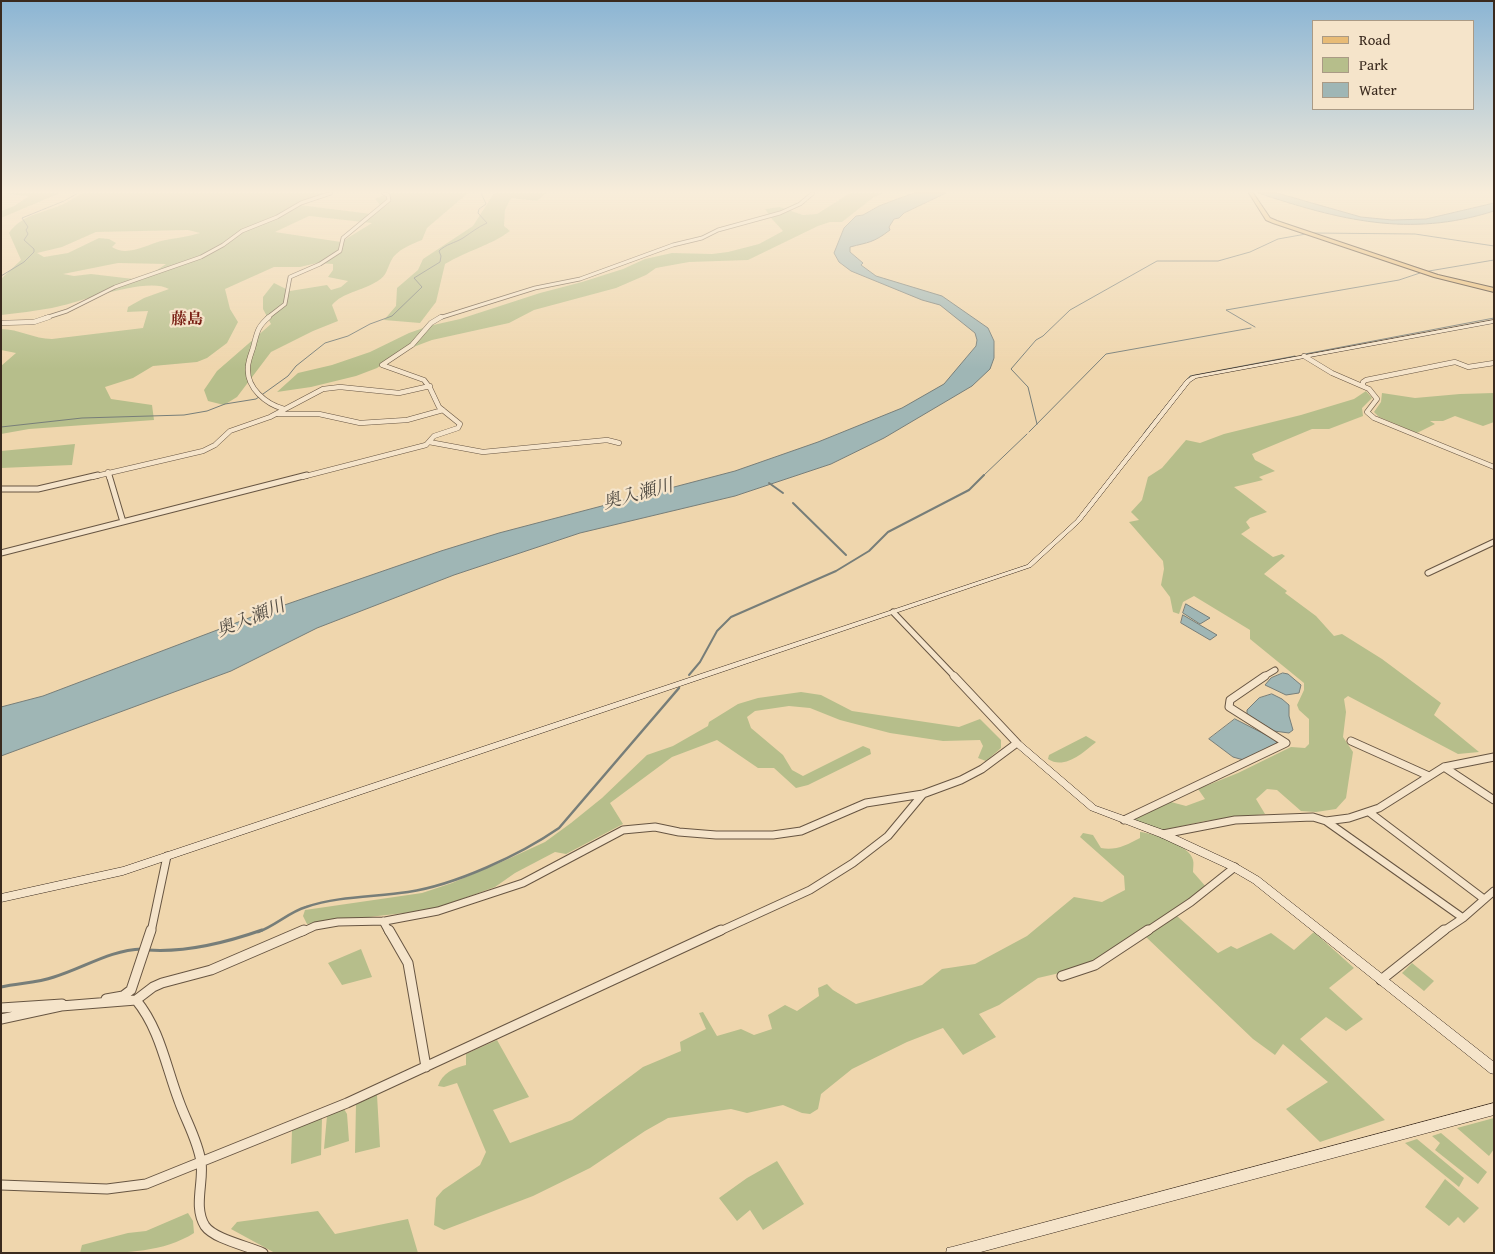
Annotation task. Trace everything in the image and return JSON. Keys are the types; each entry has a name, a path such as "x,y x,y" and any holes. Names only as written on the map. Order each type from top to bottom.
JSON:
{"main road":[{"path":"1363,252 1436,276 1494,290"}],"street":[{"path":"1,323 34,322 66,312 115,287 212,252"},
{"path":"284,409 264,401 249,376 251,354 259,325 286,304 290,278 326,261 339,252"},
{"path":"1,553 423,446 436,435 458,428 460,424 457,418 443,410 435,402 430,386 420,377 382,365 412,345 437,318 535,288 580,279 655,252"},
{"path":"1,898 123,871 1032,564 1078,521 1192,379 1494,321"},
{"path":"1304,356 1339,376 1363,385 1374,393 1377,399 1368,409 1368,415 1494,467"},
{"path":"1363,385 1363,382 1366,380 1451,363 1457,362 1468,367 1494,363"},
{"path":"1,489 38,489 203,451 215,445 230,431 276,414 323,389 332,387 399,393 430,386"},
{"path":"276,414 320,414 360,423 407,420 443,410"},
{"path":"429,442 483,452 607,440 619,443"},
{"path":"108,472 123,522"},
{"path":"1428,573 1494,542"},
{"path":"893,612 1017,743 1088,804 1163,834 1235,867 1256,880 1494,1069"},
{"path":"1124,820 1180,793 1231,772 1286,743 1229,707 1230,700 1275,670"},
{"path":"1351,741 1429,776"},
{"path":"1,1019 66,1006 136,1000 153,986 211,970 315,926 338,922 383,921 438,911 524,883 623,830 655,827 696,834 790,834 808,829 866,803 923,794 961,780 982,770 1017,743"},
{"path":"1326,821 1369,812 1379,808 1444,768 1494,756"},
{"path":"1444,768 1494,800"},
{"path":"1,1185 107,1189 146,1184 348,1102 574,996 773,908 824,883 867,854 888,836 923,794"},
{"path":"1369,812 1484,899"},
{"path":"1163,834 1235,820 1313,817 1326,821 1463,918"},
{"path":"97,1003 128,993 145,951 167,856"},
{"path":"1062,976 1095,965 1110,956 1184,907 1235,867"},
{"path":"1381,980 1443,931 1463,918 1494,891"},
{"path":"383,921 408,963 426,1067"},
{"path":"136,1000 142,1006 161,1046 201,1162 201,1212 205,1227 213,1234 250,1246 263,1253"},
{"path":"1,1008 61,1003 66,1006"},
{"path":"952,1253 1494,1109"}],"green space":[{"path":"17,252 43,252 37,253 44,257 71,252 400,252 393,257 386,273 380,280 347,294 332,305 338,321 271,352 237,397 224,405 208,401 204,390 217,371 271,324 263,309 263,297 274,283 290,291 327,285 331,290 341,287 348,281 328,277 333,270 333,264 317,263 300,267 274,267 225,289 230,309 238,322 227,343 207,358 197,362 153,366 133,378 105,387 111,399 152,405 154,420 29,429 1,434 1,366 16,353 1,350 1,329 52,339 143,328 148,311 127,312 128,307 144,298 169,289 158,286 129,288 52,308 1,315 1,279 21,260","holes":["118,263 166,264 142,280 91,274 74,276 63,274"]},
{"path":"434,252 469,252 445,264 436,302 420,323 384,320 396,306 397,288 418,270 423,259"},
{"path":"765,252 748,260 689,262 656,268 646,275 616,288 534,310 509,323 432,340 400,352 377,368 356,376 311,387 277,392 298,373 332,365 370,352 409,333 429,326 460,319 540,293 582,282 623,269 645,259 672,253 712,254"},
{"path":"1366,391 1372,398 1362,408 1363,416 1329,429 1312,429 1252,454 1255,460 1275,471 1259,477 1263,480 1234,487 1267,512 1250,518 1246,522 1250,528 1241,534 1273,557 1282,554 1285,556 1264,574 1287,591 1285,593 1316,616 1334,636 1342,634 1382,659 1441,703 1434,715 1479,752 1458,754 1348,696 1344,699 1346,712 1343,737 1353,752 1346,798 1336,809 1316,812 1301,811 1277,790 1267,789 1256,799 1265,814 1205,821 1163,830 1138,822 1134,818 1171,802 1186,806 1205,799 1198,789 1238,773 1291,747 1305,748 1309,744 1309,719 1299,710 1297,705 1304,690 1304,683 1250,639 1250,630 1194,596 1183,602 1179,614 1173,612 1170,597 1161,585 1164,569 1163,561 1129,522 1139,520 1131,512 1142,500 1148,477 1162,468 1186,440 1200,443 1224,434 1301,415 1354,399"},
{"path":"1382,393 1415,398 1494,393 1494,422 1483,426 1455,416 1443,421 1430,421 1435,424 1417,433 1379,417 1374,412 1381,402"},
{"path":"75,444 72,465 1,468 1,451"},
{"path":"801,692 821,695 852,711 959,727 980,719 1001,740 1001,748 986,761 978,758 983,746 980,740 943,741 890,733 840,720 810,708 789,706 755,711 747,717 751,728 783,755 792,770 803,776 863,746 870,749 871,754 808,785 796,788 774,768 758,768 717,740 672,757 610,803 623,824 566,854 555,852 515,873 495,887 431,910 307,924 303,916 305,910 422,893 452,883 506,860 545,842 571,823 602,798 647,755 673,746 708,726 709,722 738,704 758,698"},
{"path":"1086,736 1096,742 1073,759 1060,763 1048,759 1049,755"},
{"path":"1140,832 1162,837 1185,849 1193,860 1193,872 1207,888 1111,953 1081,968 1038,978 999,1005 979,1014 996,1037 963,1055 943,1028 907,1042 852,1069 821,1094 818,1109 810,1114 802,1113 783,1105 747,1113 731,1109 668,1118 590,1168 533,1196 444,1230 434,1225 436,1198 443,1190 480,1165 486,1152 457,1083 444,1087 438,1086 442,1078 449,1072 466,1065 466,1054 497,1040 529,1097 493,1110 510,1143 572,1120 643,1067 681,1051 680,1042 706,1029 699,1013 703,1012 717,1036 741,1029 754,1035 772,1029 768,1015 785,1005 797,1011 819,996 818,988 827,984 833,990 856,1004 922,985 942,969 975,964 1027,936 1074,897 1102,902 1125,890 1124,876 1080,837 1083,833 1093,835 1101,848 1111,849 1126,845 1140,838"},
{"path":"1177,916 1218,953 1231,946 1237,949 1271,933 1294,950 1314,932 1354,968 1329,988 1363,1019 1346,1031 1326,1017 1300,1039 1385,1120 1320,1142 1286,1109 1328,1082 1283,1044 1275,1055 1253,1039 1146,937"},
{"path":"361,949 372,977 342,985 328,963"},
{"path":"1412,963 1434,981 1424,991 1402,973"},
{"path":"377,1095 380,1147 355,1153 356,1104"},
{"path":"344,1109 347,1114 349,1141 324,1149 327,1116"},
{"path":"322,1118 321,1155 291,1164 292,1129"},
{"path":"1494,1118 1494,1149 1489,1156 1457,1128"},
{"path":"1441,1133 1487,1172 1478,1184 1435,1150 1440,1143 1432,1136"},
{"path":"1417,1139 1464,1178 1459,1187 1405,1143"},
{"path":"777,1161 804,1204 763,1230 750,1210 737,1221 719,1198 747,1178"},
{"path":"1445,1179 1479,1208 1464,1223 1458,1217 1449,1226 1425,1207"},
{"path":"318,1211 335,1234 408,1219 418,1253 275,1253 231,1229 237,1222"},
{"path":"188,1213 193,1221 194,1233 168,1245 139,1251 80,1253 82,1245 128,1233 146,1231"}],"water":[{"name":"奥入瀬川","path":"850,252 863,263 861,265 876,276 942,296 988,328 994,341 994,358 990,369 972,386 884,438 831,464 735,496 580,533 454,575 317,628 231,671 1,756 1,707 43,696 270,610 441,551 499,533 735,471 818,442 902,408 944,384 976,346 975,333 940,305 922,300 851,271 839,262 834,253"},
{"path":"1186,604 1210,618 1200,624 1183,613"},
{"path":"1183,615 1217,635 1210,640 1181,623"},
{"path":"1283,673 1288,674 1301,685 1299,693 1286,695 1265,685 1271,678"},
{"path":"1272,694 1289,705 1289,716 1293,730 1289,733 1274,731 1247,714 1247,710 1259,698"},
{"path":"1235,719 1274,739 1277,743 1244,760 1233,757 1209,739"}],"waterway":[{"path":"1,276 24,262 34,252"},
{"path":"1,427 82,418 184,415 207,411 225,404 256,399 288,376 296,366 325,343 348,336 370,324 392,316 422,287 414,278 440,262 439,252"},
{"path":"1037,424 1028,387 1011,369 1036,340 1043,336 1070,310 1157,261 1218,261 1251,252"},
{"path":"1429,271 1494,260"},
{"path":"1255,327 1226,310 1399,280 1420,273"},
{"path":"1305,354 1494,318"},
{"path":"1037,424 1106,354 1251,328"},
{"path":"1144,433 1190,376 1295,356"},
{"path":"1029,432 1037,424"},
{"path":"982,477 1027,434"},
{"path":"689,675 700,662 717,631 731,617 836,571 869,551 888,532 969,490 982,477"},
{"path":"769,483 783,493"},
{"path":"793,503 846,555"},
{"path":"262,930 300,909 318,903 408,892 446,883 486,868 526,848 559,828 679,688"},
{"path":"147,950 162,951 205,946 262,930"},
{"path":"258,932 262,930"},
{"path":"1,987 48,979 108,956 142,949"}],"district":[{"name":"藤島","path":"187,320"}]}
